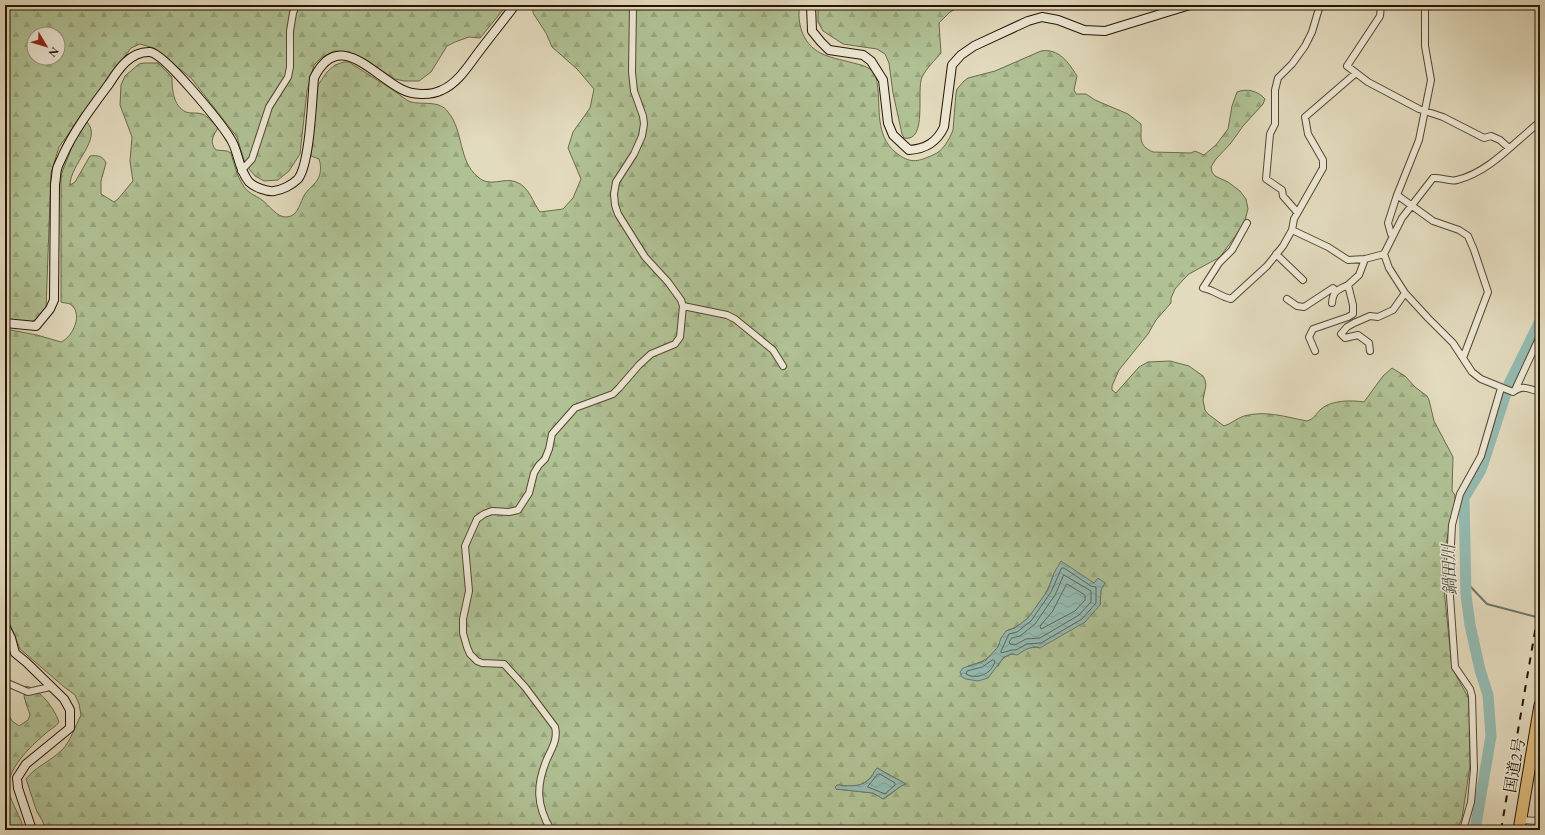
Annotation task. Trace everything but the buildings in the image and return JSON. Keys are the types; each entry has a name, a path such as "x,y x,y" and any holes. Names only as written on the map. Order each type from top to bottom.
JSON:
{"highway":[{"name":"国道2号","path":"1520,825 1535,760 1540,705"}],"street":[{"path":"241,171 252,159 269,107 288,77 290,67 290,31 296,5"},
{"path":"5,323 36,326 50,309 54,300 55,184 57,168 71,137 117,72 130,58 138,54 149,52 157,54 204,104 231,139 241,171 251,184 270,192 278,191 288,186 298,178 303,167 306,154 314,78 319,67 334,56 347,56 358,61 401,89 416,93 428,94 442,90 456,80 516,5"},
{"path":"551,830 540,804 538,789 540,776 555,742 555,727 512,671 504,664 482,663 477,661 470,654 463,633 463,619 469,591 465,546 477,519 484,514 492,511 509,512 518,510 529,493 534,473 539,464 545,459 552,434 575,408 613,394 651,354 675,344 680,337 683,306 681,300 668,282 645,257 618,214 615,205 614,194 616,182 634,154 642,136 644,124 643,116 634,91 632,72 633,5"},
{"path":"810,5 812,31 829,50 863,55 871,61 883,80 888,123 893,135 909,150 929,146 940,136 944,126 952,65 960,55 974,46 1028,21 1042,17 1058,20 1084,30 1105,32 1190,5"},
{"path":"1297,212 1283,196 1282,190 1266,179 1270,134 1275,124 1274,90 1278,78 1292,64 1305,46 1312,32 1320,5"},
{"path":"1381,5 1380,16 1347,66 1368,82 1419,110 1443,117 1484,138 1491,136 1500,140 1509,148"},
{"path":"1394,234 1391,234 1388,223 1397,195 1419,140 1431,80 1425,46 1425,5"},
{"path":"1247,223 1232,250 1219,263 1203,288 1212,290 1224,298 1231,299 1267,266 1276,254 1292,230 1297,212 1324,168 1323,160 1308,134 1305,117 1356,73"},
{"path":"1540,122 1488,167 1472,175 1456,180 1433,178 1402,218 1384,254 1389,268 1405,293 1453,343 1472,372 1481,379 1502,388 1514,391 1522,387 1540,392"},
{"path":"1397,195 1412,204 1434,221 1459,230 1468,236 1474,250 1488,292 1463,358"},
{"path":"1292,230 1328,247 1348,260 1365,259 1384,254"},
{"path":"1276,254 1303,280"},
{"path":"1332,303 1333,296 1336,291 1348,285 1358,275 1365,259"},
{"path":"1348,285 1353,305 1354,323"},
{"path":"1287,299 1297,306 1304,307 1333,288 1336,291"},
{"path":"1370,351 1370,343 1358,335 1345,338 1341,334 1347,327 1354,323 1370,316 1378,317 1393,310 1405,293"},
{"path":"683,306 727,315 735,319 773,350 783,366"},
{"path":"1315,351 1309,337 1313,329 1353,314"},
{"path":"1514,391 1540,336"},
{"path":"1463,830 1471,802 1473,776 1472,696 1470,689 1455,667 1449,582 1452,526 1460,494 1481,456 1502,388"},
{"path":"5,626 11,638 15,653 64,699 70,710 70,728 26,764 18,778 18,788 32,830"},
{"path":"5,682 28,692 50,686"},
{"path":"1520,825 1540,821"}],"green space":[{"path":"5,5 507,5 480,38 469,37 447,46 431,72 419,81 404,81 395,79 362,58 349,52 334,51 321,58 314,65 307,91 300,154 289,171 278,180 264,181 255,176 249,169 244,160 237,137 191,78 154,48 140,44 131,48 59,147 51,173 46,309 33,321 5,324"},
{"path":"533,5 800,5 799,15 801,29 811,47 824,55 865,66 874,74 878,89 879,117 886,141 899,155 912,161 924,159 937,153 948,141 953,130 957,89 964,81 968,78 995,71 1041,51 1058,54 1071,66 1077,76 1074,90 1076,94 1086,94 1095,100 1128,114 1141,124 1142,143 1153,152 1191,153 1195,151 1204,155 1216,145 1228,129 1232,106 1237,92 1248,90 1256,92 1262,96 1265,99 1263,104 1243,126 1211,167 1215,176 1228,182 1240,191 1246,199 1248,209 1244,224 1220,257 1189,274 1175,289 1171,298 1171,303 1156,320 1148,334 1119,370 1112,386 1112,390 1116,393 1139,367 1148,362 1170,361 1189,366 1203,376 1205,380 1206,385 1203,400 1205,410 1224,426 1239,418 1252,414 1276,415 1307,421 1313,418 1325,406 1336,402 1364,402 1383,376 1392,368 1405,376 1415,387 1427,396 1434,421 1453,457 1452,491 1455,495 1455,505 1444,552 1445,564 1443,579 1452,668 1469,699 1470,766 1462,818 1457,830 46,830 37,812 26,779 65,747 81,715 79,704 75,695 20,649 5,610 5,547 8,536 5,459 5,329 37,335 61,342 73,330 76,319 74,308 70,304 61,302 61,175 77,134 87,122 91,129 89,144 71,177 70,185 75,182 90,156 100,156 106,163 101,181 101,194 114,202 133,181 130,161 132,137 120,105 121,85 125,76 139,64 158,63 172,77 174,97 178,106 186,112 200,113 204,115 209,118 218,128 212,139 214,147 216,150 231,153 237,174 245,188 262,200 273,211 283,217 291,216 297,211 305,194 319,177 319,159 311,156 318,85 327,72 335,65 349,62 411,102 436,104 445,108 457,128 467,163 478,177 487,182 511,181 520,184 527,191 540,212 563,209 573,198 581,179 568,148 573,132 590,108 594,89 577,69 552,47 546,33 533,13","holes":["1054,573 1094,583 1101,590 1100,605 1038,647 1028,648 1017,654 1008,655 1003,658 998,666 968,666 983,661 993,653 1008,630 1024,622 1031,615 1043,599","877,768 906,784 884,799 873,793 836,789 837,785 856,786 865,782"]},
{"path":"818,5 963,5 950,12 939,23 941,53 922,77 920,84 919,124 916,132 911,137 904,138 902,134 893,93 889,63 885,54 877,49 843,44 823,31 818,22"},
{"path":"26,686 42,695 54,711 59,722 26,752 11,776 9,792 24,830 5,830 5,708 12,721 19,726 28,720 30,715 24,696"}],"water":[{"path":"1061,561 1094,583 1098,578 1105,583 1101,590 1100,605 1085,622 1040,648 1031,648 1017,655 1012,654 1004,657 988,678 978,681 962,677 960,672 963,668 985,661 998,647 1001,638 1006,631 1015,628 1028,618 1048,590 1054,573"},
{"path":"877,768 906,784 883,799 873,793 836,789 835,787 837,785 847,786 865,783 869,780"}],"waterway":[{"name":"鍋田川","path":"1475,830 1491,736 1488,695 1480,670 1470,625 1466,595 1464,498 1481,470 1509,384 1540,321"},
{"path":"1466,582 1487,604 1540,618"}],"railway":[{"path":"1501,830 1540,602"}]}
